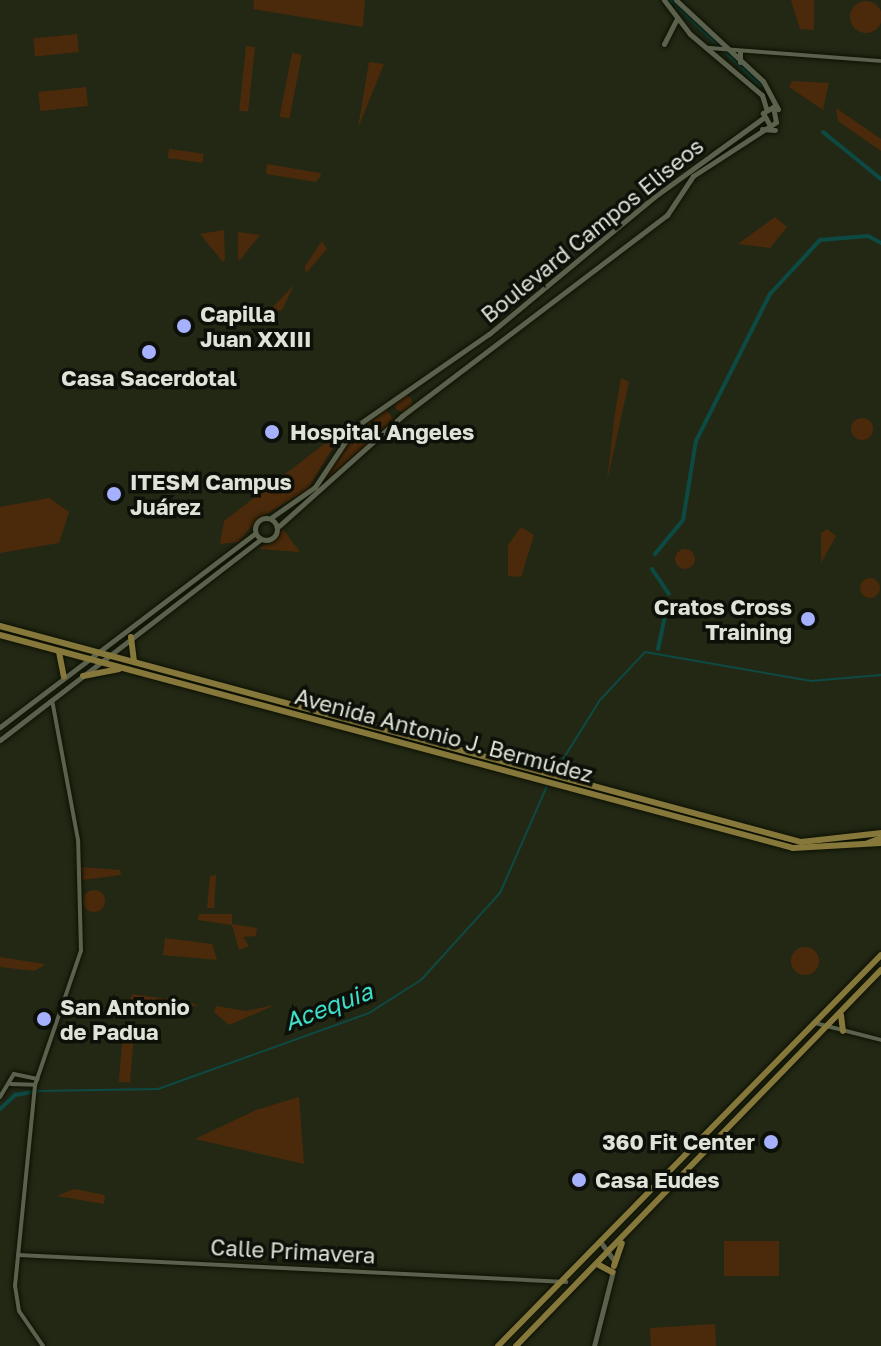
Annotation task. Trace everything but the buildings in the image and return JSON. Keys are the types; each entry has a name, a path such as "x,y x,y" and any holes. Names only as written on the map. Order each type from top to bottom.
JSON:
{"main road":[{"path":"664,0 675,19 762,95 766,108 763,118 769,124 778,120 778,110 769,88 721,50 676,0"},
{"path":"664,44 675,34 675,19"},
{"path":"740,51 740,63"},
{"path":"766,108 778,110"},
{"name":"Boulevard Campos Eliseos","path":"0,727 315,487 341,441 401,392 489,334 654,197 763,118"},
{"name":"Boulevard Campos Eliseos","path":"0,740 171,605 279,526 419,403 573,292 671,211 693,176 769,124"},
{"path":"757,130 775,130"},
{"path":"272,517 279,526"},
{"path":"254,534 260,540"},
{"path":"167,599 171,605"},
{"name":"Avenida Antonio J. Bermúdez","path":"0,626 312,708 803,850 865,844 881,838"},
{"name":"Avenida Antonio J. Bermúdez","path":"0,635 309,718 552,778"},
{"path":"131,637 134,661"},
{"path":"56,650 67,664 64,677"},
{"path":"72,671 80,678 127,668"},
{"path":"309,718 312,708"},
{"path":"552,778 806,843 881,838"},
{"path":"498,1346 566,1282 881,955"},
{"path":"516,1346 622,1242 881,970"},
{"path":"841,1014 843,1031"},
{"path":"727,1115 732,1127"},
{"path":"717,1125 723,1137"},
{"path":"594,1346 622,1242"},
{"path":"602,1244 612,1252 613,1269"},
{"path":"599,1265 613,1269"}],"street":[{"path":"709,48 881,61"},
{"path":"43,1346 17,1308 18,1255 36,1082 81,951 78,840 52,699"},
{"path":"815,1023 881,1040"},
{"path":"0,1097 11,1084 14,1074 36,1082"},
{"path":"11,1084 36,1082"},
{"name":"Calle Primavera","path":"18,1255 566,1282"}],"shaded area":[{"path":"254,0 365,0 363,27 253,9"},
{"path":"791,0 814,0 814,30 800,29"},
{"path":"866,1 877,6 882,17 877,28 866,33 855,28 850,17 855,6"},
{"path":"77,34 79,52 35,57 33,39"},
{"path":"246,46 255,47 248,112 239,111"},
{"path":"292,53 302,55 289,119 280,117"},
{"path":"369,62 384,64 358,128"},
{"path":"792,81 829,83 823,110 789,87"},
{"path":"86,87 88,106 40,111 38,92"},
{"path":"836,108 881,139 881,151 838,121"},
{"path":"169,149 204,154 202,163 168,158"},
{"path":"267,164 321,175 316,182 266,174"},
{"path":"775,217 787,227 770,248 738,244"},
{"path":"224,230 225,259 223,262 200,234"},
{"path":"238,232 260,235 239,261 238,258"},
{"path":"322,241 327,249 306,273 305,266"},
{"path":"294,285 282,310 271,313 272,308"},
{"path":"621,378 629,382 607,481 615,413"},
{"path":"403,394 412,403 403,412 394,403"},
{"path":"386,410 394,420 280,521 312,492 350,436"},
{"path":"858,418 866,418 873,429 866,440 858,440 851,433 851,425"},
{"path":"332,438 339,438 307,490 258,519 238,542 220,544 224,521"},
{"path":"49,498 69,512 59,543 0,553 0,507"},
{"path":"521,527 534,535 521,577 508,576 508,545"},
{"path":"282,528 300,552 259,549 275,538"},
{"path":"827,529 836,536 821,563 821,533"},
{"path":"685,549 692,552 695,559 692,566 685,569 678,566 675,559 678,552"},
{"path":"870,578 877,581 880,588 877,595 870,598 863,595 860,588 863,581"},
{"path":"81,867 120,870 121,875 82,880"},
{"path":"216,875 214,908 207,908 210,876"},
{"path":"94,890 102,893 105,901 102,909 94,912 86,909 83,901 86,893"},
{"path":"199,914 232,914 232,924 257,928 256,936 243,937 249,946 239,950 232,925 198,920"},
{"path":"165,938 212,944 217,960 163,955"},
{"path":"805,947 815,951 819,961 815,971 805,975 795,971 791,961 795,951"},
{"path":"0,957 45,965 34,971 0,967"},
{"path":"132,994 192,1003 198,1006 129,1006"},
{"path":"275,1005 229,1025 214,1012 216,1006 246,1011"},
{"path":"124,1023 135,1024 130,1083 119,1082"},
{"path":"299,1097 304,1164 195,1139 256,1110"},
{"path":"74,1189 105,1195 104,1204 57,1196"},
{"path":"724,1241 779,1241 779,1276 724,1276"},
{"path":"715,1324 716,1346 651,1346 650,1328"}],"waterway":[{"path":"671,0 761,85"},
{"path":"823,132 881,179"},
{"path":"655,554 683,520 696,441 770,294 820,240 868,236 881,243"},
{"path":"652,569 669,594"},
{"path":"658,649 668,602"},
{"path":"550,780 600,700 645,652 811,681 881,675"},
{"name":"Acequia","path":"38,1091 158,1089 369,1013 421,980 500,893 547,786"},
{"path":"0,1109 15,1095 38,1091"}],"place":[{"name":"Capilla Juan XXIII","path":"184,326"},
{"name":"Casa Sacerdotal","path":"149,352"},
{"name":"Hospital Angeles","path":"272,432"},
{"name":"ITESM Campus Juárez","path":"114,494"},
{"name":"Cratos Cross Training","path":"808,619"},
{"name":"San Antonio de Padua","path":"44,1019"},
{"name":"360 Fit Center","path":"771,1142"},
{"name":"Casa Eudes","path":"579,1180"}]}
